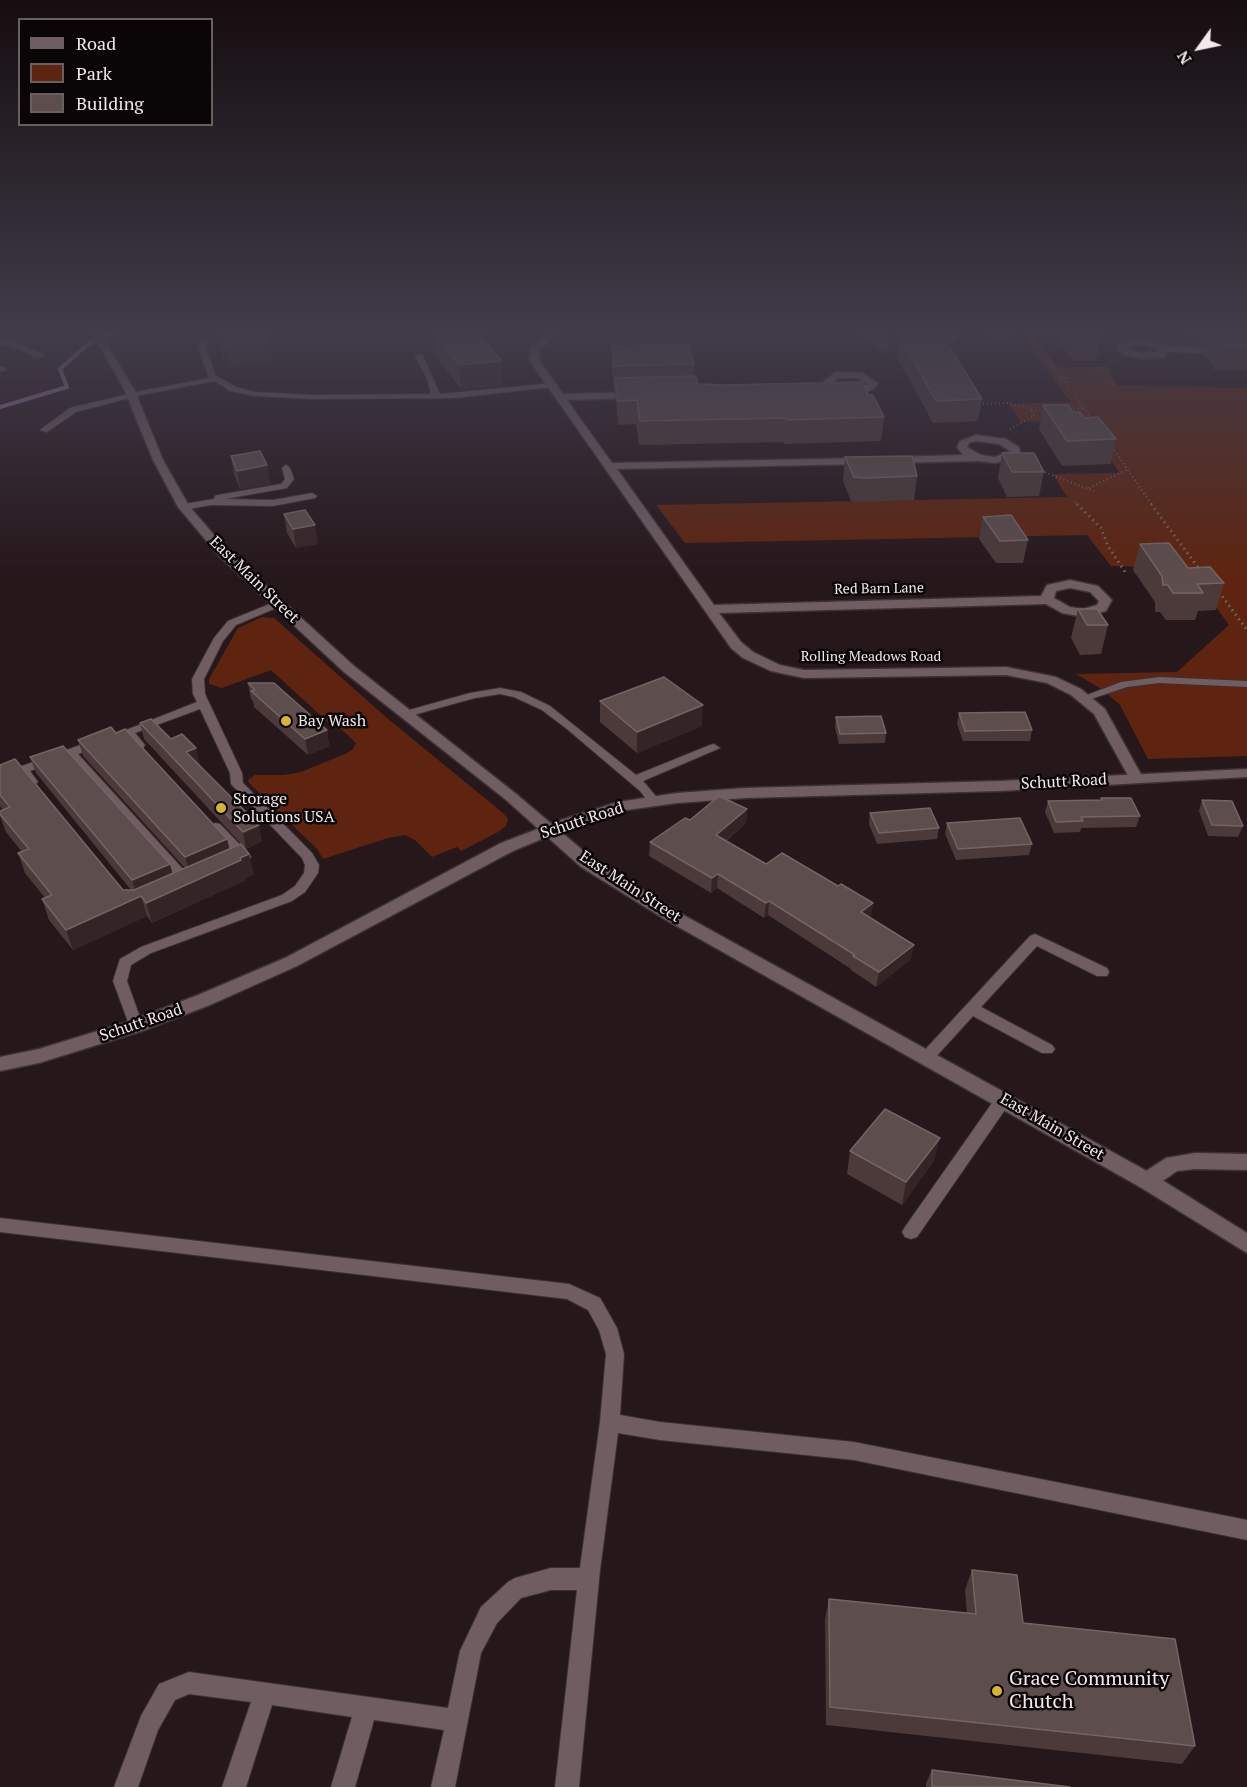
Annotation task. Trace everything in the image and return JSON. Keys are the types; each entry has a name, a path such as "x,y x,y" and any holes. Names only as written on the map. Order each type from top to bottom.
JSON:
{"street":[{"name":"East Main Street","path":"139,414 158,460 184,507 224,554 349,669 510,796 587,863 672,916 1147,1181 1247,1244"},
{"name":"Rolling Meadows Road","path":"572,414 736,645 748,656 765,665 788,671 837,675 1006,671 1051,680 1085,698 1105,719 1136,778"},
{"path":"609,466 979,458"},
{"name":"Red Barn Lane","path":"710,609 1048,600"},
{"name":"Schutt Road","path":"0,1064 39,1056 136,1026 204,1000 291,962 507,847 618,807 654,801 745,793 1000,786 1247,773"},
{"path":"1147,1181 1173,1164 1196,1161 1247,1162"}],"lane":[{"path":"45,430 68,414"},
{"path":"211,502 222,496 284,486 290,479 286,468"},
{"path":"184,507 211,502 273,503 312,496"},
{"path":"136,1026 120,981 124,962 146,950 287,898 300,889 311,873 312,865 307,856 237,784 236,773 199,694 198,679 218,640 232,624 277,604"},
{"path":"1085,698 1125,684 1159,680 1247,684"},
{"path":"406,714 474,695 500,691 518,694 546,708 571,727 635,780 654,801"},
{"path":"38,789 22,771 202,704"},
{"path":"118,736 150,758"},
{"path":"635,780 714,748"},
{"path":"70,753 186,883"},
{"path":"205,816 244,857 234,862"},
{"path":"927,1057 1035,939 1102,972"},
{"path":"971,1008 1047,1049"},
{"path":"911,1232 1003,1100"},
{"path":"0,1225 568,1292 594,1304 608,1328 615,1354 610,1422 589,1579 567,1787"},
{"path":"610,1422 660,1431 854,1451 1247,1530"},
{"path":"443,1787 471,1651 489,1616 515,1589 551,1579 589,1579"},
{"path":"126,1787 149,1724 167,1692 189,1683 457,1721"},
{"path":"234,1787 264,1693"},
{"path":"343,1787 366,1708"}],"path":[{"path":"1003,433 1033,414"},
{"path":"1089,414 1095,423"},
{"path":"1112,446 1184,551 1205,576"},
{"path":"1037,469 1094,491"},
{"path":"1088,489 1128,469"},
{"path":"1075,502 1101,528 1108,546 1127,575"},
{"path":"1212,584 1247,630"}],"green space":[{"path":"1016,414 1247,414 1247,756 1148,759 1120,705 1103,690 1076,674 1177,672 1229,625 1188,568 1111,566 1087,535 685,543 656,505 1067,497 1053,474 1120,473 1084,421 1021,422"},
{"path":"262,617 274,618 387,718 503,813 508,819 506,826 461,851 457,847 432,857 415,840 405,835 388,838 323,859 317,849 248,782 255,775 284,775 301,772 345,754 353,749 356,743 340,728 331,725 271,670 222,688 209,684 209,679 238,628"}],"building":[{"path":"639,414 883,414 884,417 786,420 785,418 640,421"},
{"path":"1049,414 1098,417 1116,439 1067,441"},
{"path":"260,451 267,465 237,471 231,456"},
{"path":"1002,453 1034,453 1044,472 1012,472"},
{"path":"912,456 917,476 865,478 854,477 845,457"},
{"path":"305,510 315,525 293,529 284,514"},
{"path":"1011,515 1028,540 1000,541 983,517"},
{"path":"1169,543 1188,568 1210,567 1224,583 1197,584 1203,593 1173,593 1168,585 1163,585 1162,576 1140,544"},
{"path":"1078,609 1097,609 1108,625 1087,625"},
{"path":"664,677 703,705 637,732 600,701"},
{"path":"248,683 274,683 327,730 305,739 251,691 255,690"},
{"path":"1025,712 1032,730 965,731 959,713"},
{"path":"881,716 886,733 840,734 836,717"},
{"path":"151,719 171,739 182,734 196,748 186,752 259,825 243,832 140,723"},
{"path":"111,727 116,733 125,729 227,839 185,857 78,740"},
{"path":"63,746 170,864 132,880 30,757"},
{"path":"15,759 123,890 134,890 241,844 249,854 240,858 241,860 146,903 141,896 66,930 42,899 52,895 18,853 29,849 0,814 0,811 10,807 0,795 0,765"},
{"path":"719,796 747,809 716,835 766,864 782,853 838,886 841,884 873,903 861,912 914,945 879,972 769,901 766,903 718,874 712,878 650,842 685,818 690,820"},
{"path":"1101,798 1131,798 1140,816 1081,817 1083,821 1056,822 1048,801 1102,800"},
{"path":"1202,800 1232,801 1243,826 1212,825"},
{"path":"930,808 939,828 879,833 870,813"},
{"path":"1020,818 1032,844 958,849 947,823"},
{"path":"885,1109 940,1138 906,1182 850,1151"},
{"name":"Grace Community Chutch","path":"972,1570 1017,1575 1023,1623 1175,1639 1195,1746 830,1707 829,1599 976,1614"},
{"path":"932,1770 1070,1787 932,1787"}],"place":[{"name":"Bay Wash","path":"286,721"},
{"name":"Storage Solutions USA","path":"221,808"},
{"name":"Grace Community Chutch","path":"997,1691"}]}
